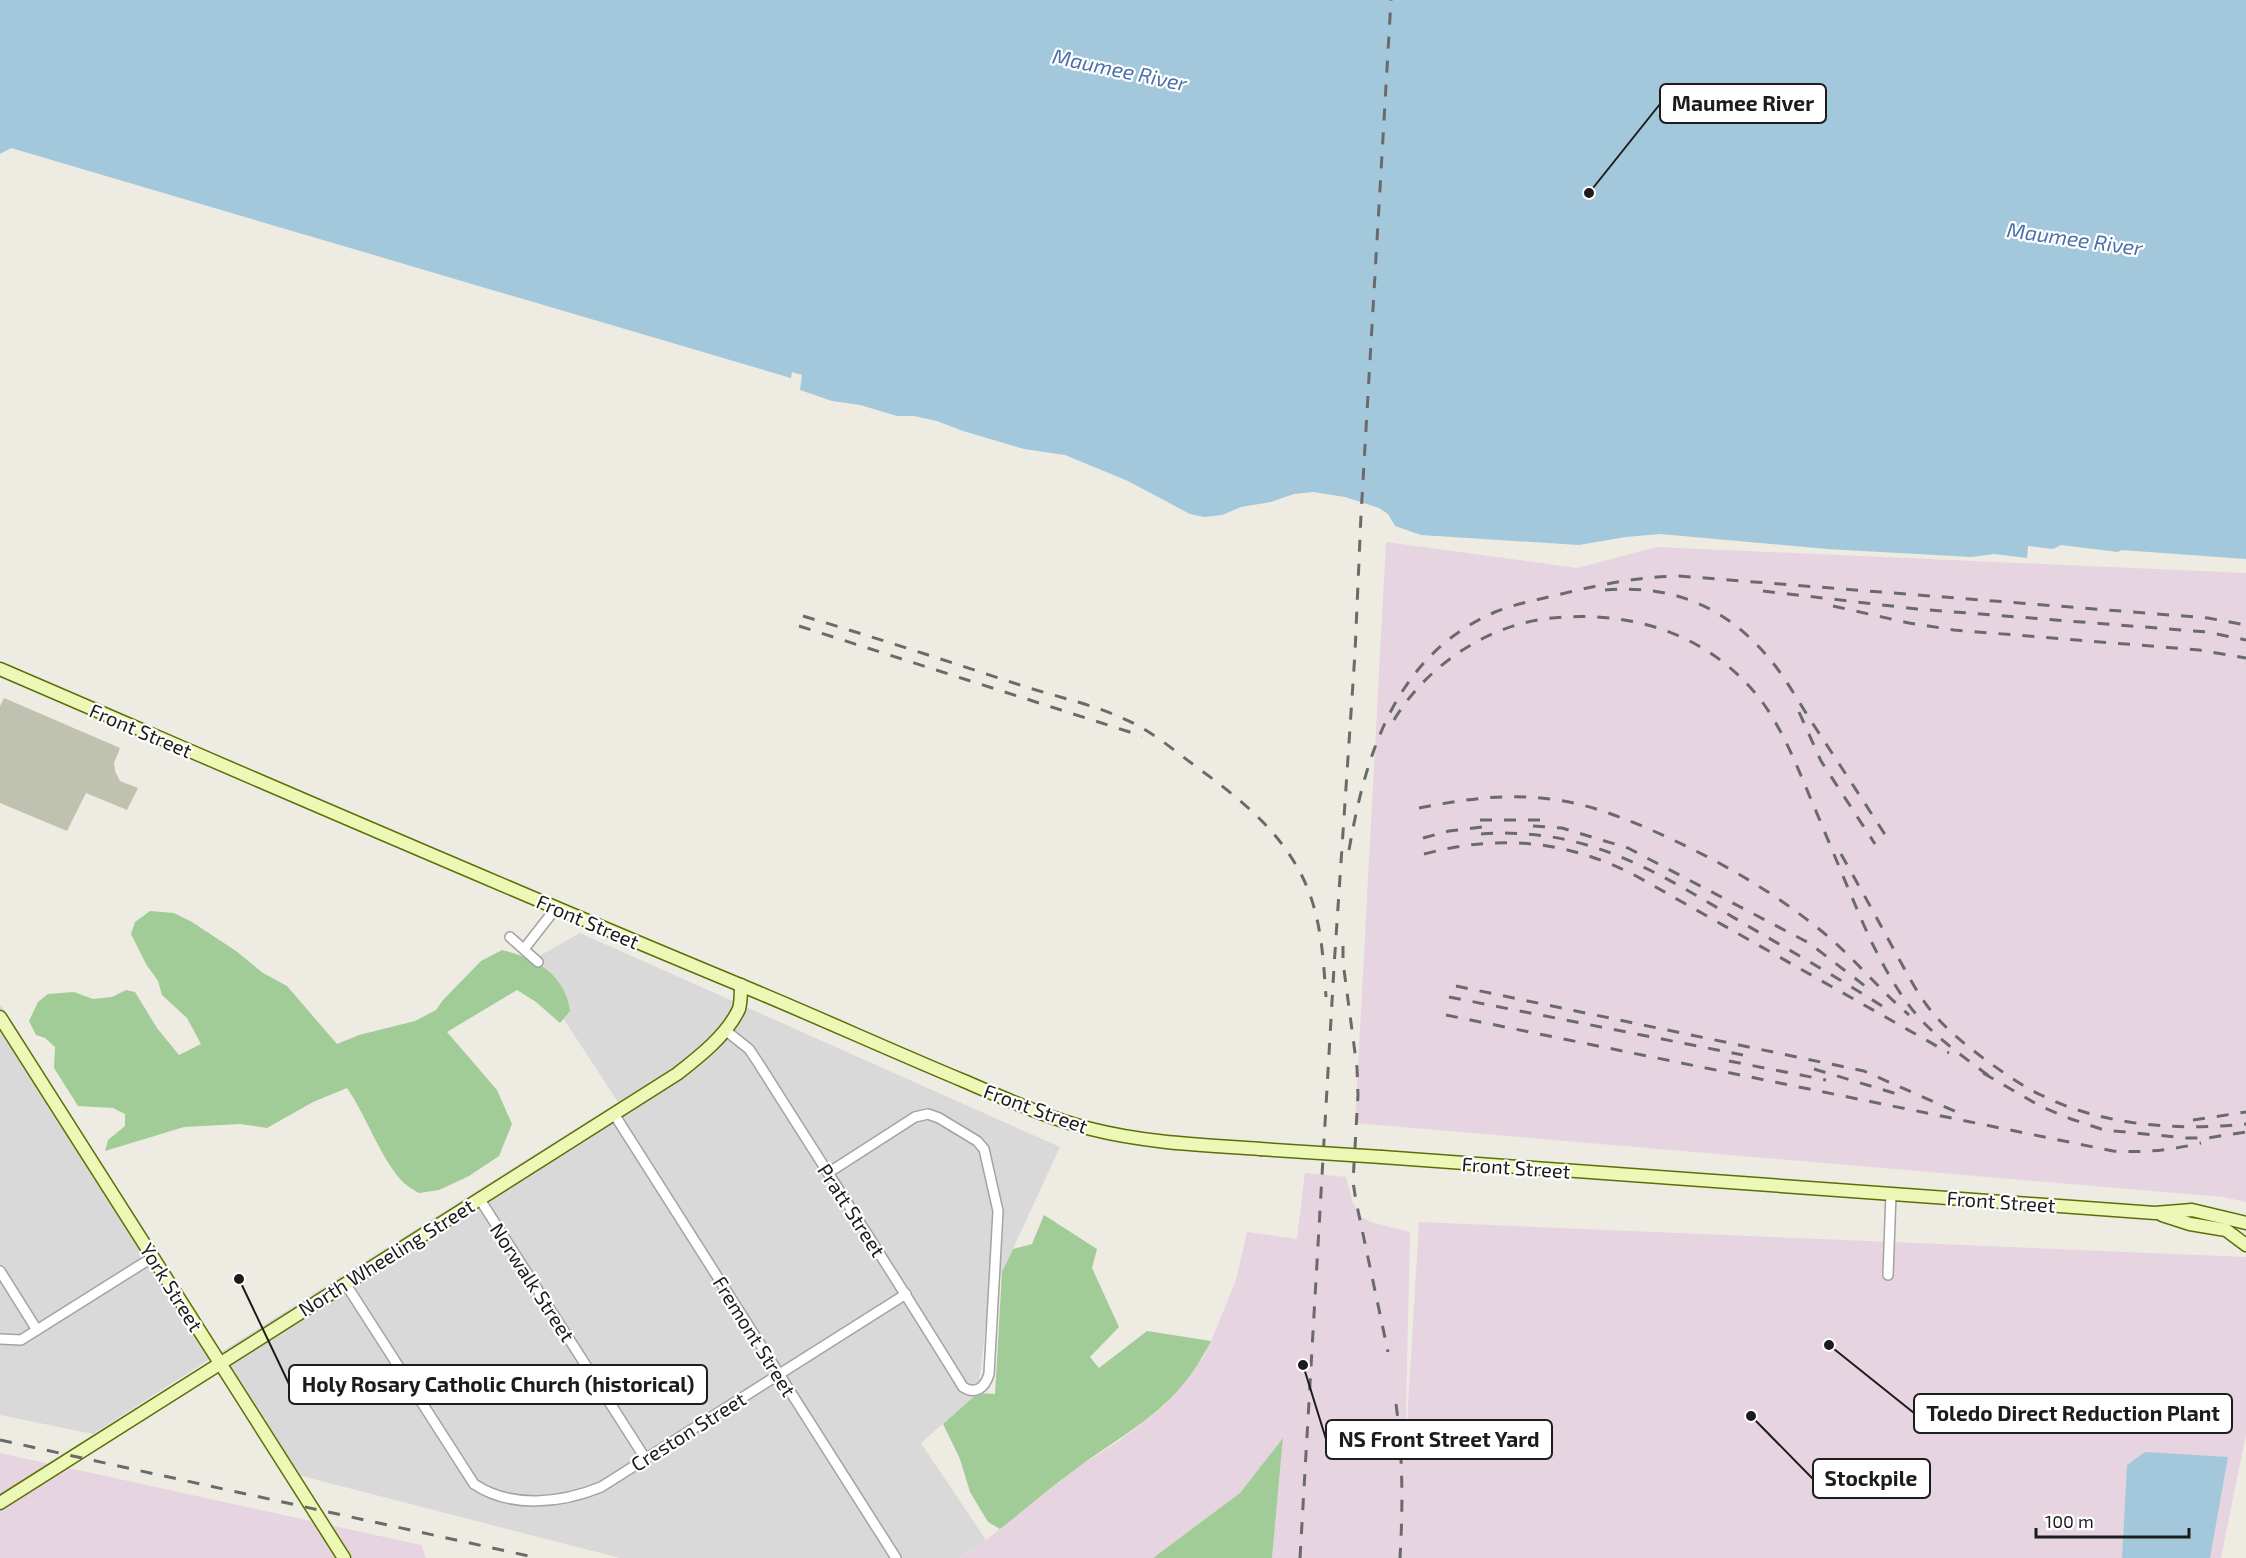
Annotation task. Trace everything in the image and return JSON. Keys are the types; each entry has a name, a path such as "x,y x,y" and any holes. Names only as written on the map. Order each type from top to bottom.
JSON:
{"street":[{"name":"Front Street","path":"0,669 1018,1105 1071,1124 1139,1138 1260,1149 2155,1213 2192,1210 2246,1223"},
{"path":"524,949 556,908"},
{"path":"510,937 538,962"},
{"name":"North Wheeling Street","path":"0,1503 677,1074 725,1030 740,1007 741,985"},
{"name":"York Street","path":"0,1017 344,1558"},
{"name":"Pratt Street","path":"725,1030 749,1049 963,1387 969,1391 975,1391 984,1386 989,1374 998,1211 984,1149 977,1141 939,1118 928,1114 915,1117 828,1173"},
{"name":"Fremont Street","path":"614,1114 896,1558"},
{"path":"1888,1275 1891,1194"},
{"name":"Norwalk Street","path":"479,1198 645,1458"},
{"name":"Front Street","path":"2155,1213 2190,1224 2226,1230 2246,1245"},
{"path":"0,1339 21,1340 153,1257"},
{"path":"0,1271 37,1330"},
{"name":"Creston Street","path":"345,1283 474,1484 498,1497 553,1500 601,1487 906,1294"}],"shaded area":[{"path":"1386,542 1577,568 1657,547 2246,573 2246,1202 2223,1197 1355,1123"},
{"path":"4,698 120,748 114,763 115,771 120,781 138,788 127,810 86,793 67,831 0,803 0,706"},
{"path":"580,933 1060,1147 988,1303 978,1393 921,1443 986,1540 959,1558 620,1558 298,1475 221,1352 618,1102 527,963"},
{"path":"0,1004 221,1352 93,1434 0,1415"},
{"path":"1305,1173 1346,1177 1353,1203 1361,1217 1373,1223 1410,1232 1405,1457 1419,1222 2246,1257 2246,1434 2221,1558 1272,1558 1283,1439 1240,1493 1153,1558 959,1558 986,1540 1077,1468 1119,1441 1163,1407 1203,1358 1236,1280 1247,1232 1297,1239"},
{"path":"0,1453 421,1545 426,1558 0,1558"}],"green space":[{"path":"150,911 174,913 192,922 236,951 263,973 287,986 337,1044 359,1035 415,1021 436,1010 481,961 502,950 537,963 555,978 567,998 570,1011 560,1023 536,1002 517,990 447,1032 497,1090 512,1124 499,1156 469,1176 439,1190 419,1193 402,1181 385,1157 347,1088 313,1102 267,1128 240,1124 184,1127 105,1151 108,1140 125,1126 125,1114 113,1108 78,1106 54,1068 55,1047 45,1038 36,1035 29,1021 38,1002 48,994 74,992 93,999 112,997 126,990 135,992 157,1028 179,1055 201,1044 187,1018 162,995 158,981 146,964 131,934 135,922"},
{"path":"1044,1215 1097,1249 1092,1268 1119,1327 1090,1357 1099,1368 1147,1331 1211,1341 1198,1364 1170,1399 1138,1426 1070,1474 1000,1529 988,1522 970,1492 960,1459 943,1424 978,1393 995,1394 1002,1272 1013,1249 1032,1244"},
{"path":"1283,1438 1272,1558 1153,1558 1240,1493"}],"water":[{"path":"0,0 2246,0 2246,559 2121,550 2118,552 2061,545 2053,549 2028,546 2027,558 1994,554 1971,557 1827,549 1660,534 1579,545 1421,535 1395,526 1388,514 1379,508 1345,497 1313,492 1294,494 1271,502 1241,507 1222,515 1204,517 1190,514 1128,481 1065,455 1024,449 937,421 914,416 897,416 860,405 832,401 800,390 802,375 792,372 791,378 11,148 0,154"},
{"path":"2145,1452 2228,1457 2210,1558 2122,1558 2127,1465"}],"railway":[{"path":"1300,1558 1334,967 1355,653 1391,0"},
{"path":"1349,850 1365,778 1377,743 1391,710 1410,680 1433,654 1461,631 1495,612 1526,602 1617,582 1679,576 2208,618 2246,625"},
{"path":"1605,590 1631,589 1677,596 1719,614 1738,628 1756,644 1778,670 1886,836"},
{"path":"1763,591 1917,609 2207,632 2246,640"},
{"path":"1833,606 1909,623 1954,630 2199,650 2246,658"},
{"path":"803,616 1094,707 1135,724 1165,743 1254,813 1280,841 1291,857 1308,889 1317,919 1326,997"},
{"path":"1394,720 1422,683 1439,667 1478,641 1522,624 1544,619 1606,618 1636,622 1666,631 1693,643 1719,659 1742,679 1771,715 1785,739 1870,939 1903,996 1916,1015 1935,1034 1989,1076"},
{"path":"799,626 1142,736"},
{"path":"1799,712 1821,761 1875,844"},
{"path":"1419,808 1480,798 1541,798 1569,802 1623,818 1721,864 1789,906 1831,939 1909,1015"},
{"path":"1480,820 1543,820"},
{"path":"1423,838 1449,831 1491,826"},
{"path":"1533,826 1562,828 1628,848 1809,943 1869,989"},
{"path":"1481,834 1520,834 1556,838 1590,846 1622,858 1684,889 1882,1006"},
{"path":"1424,854 1480,844 1507,843 1560,848 1586,855 1638,877 1949,1053"},
{"path":"1841,854 1927,1005 1958,1038 2007,1075 2034,1091 2065,1105 2115,1120 2194,1127 2246,1124"},
{"path":"1343,946 1343,962 1357,1068 1358,1095 1353,1182 1388,1352"},
{"path":"1456,986 1864,1071 1959,1113"},
{"path":"1449,997 1743,1055"},
{"path":"1446,1015 2113,1151 2136,1152 2201,1143"},
{"path":"1729,1061 1826,1080"},
{"path":"1814,1069 1897,1094"},
{"path":"1983,1073 2040,1106 2104,1130 2186,1138 2207,1138 2246,1132"},
{"path":"2193,1120 2246,1112"},
{"path":"1396,1404 1402,1481 1400,1558"},
{"path":"0,1440 538,1558"}],"place":[{"name":"Maumee River","path":"1589,193"},
{"name":"Holy Rosary Catholic Church (historical)","path":"239,1279"},
{"name":"Toledo Direct Reduction Plant","path":"1829,1345"},
{"name":"NS Front Street Yard","path":"1303,1365"},
{"name":"Stockpile","path":"1751,1416"}]}
